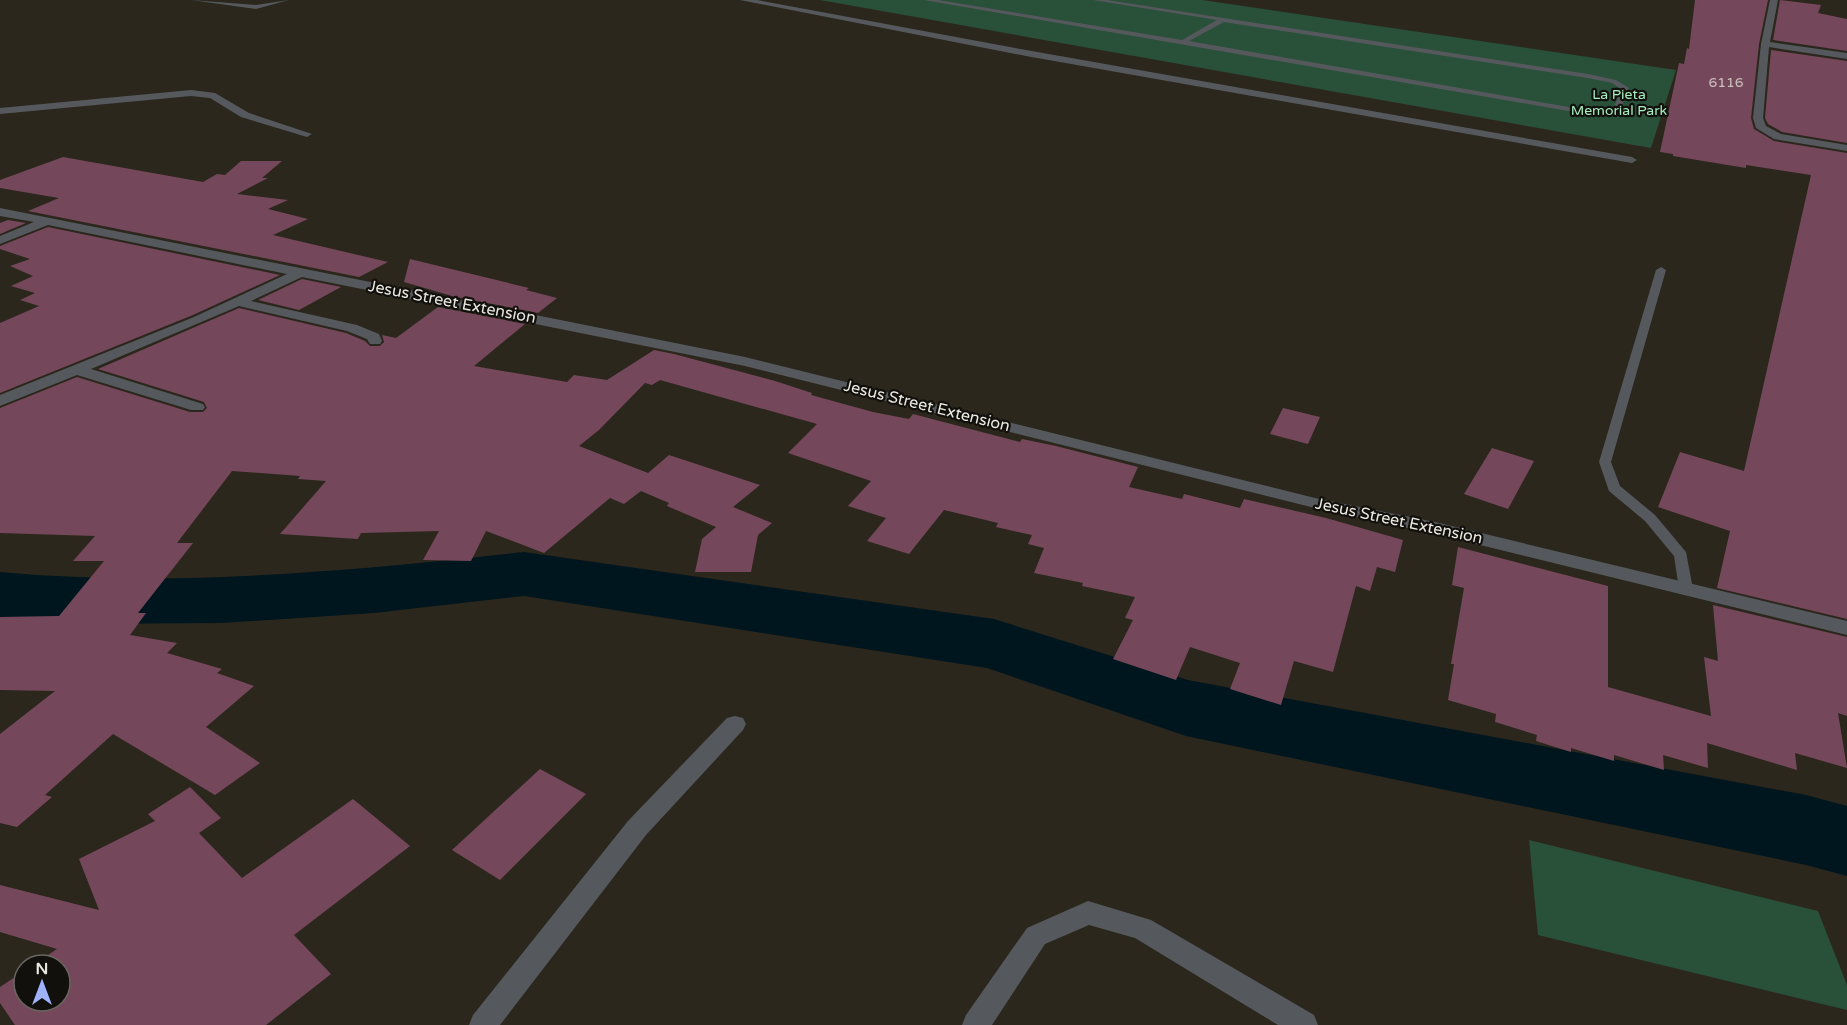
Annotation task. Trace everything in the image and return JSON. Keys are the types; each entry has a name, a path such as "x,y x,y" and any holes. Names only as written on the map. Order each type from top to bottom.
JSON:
{"street":[{"path":"744,0 1037,55 1632,160"},
{"path":"1774,0 1765,44 1758,118 1761,128 1778,137 1847,148"},
{"path":"1765,44 1847,56"},
{"path":"0,111 191,93 212,95 245,115 307,134"},
{"name":"Jesus Street Extension","path":"0,212 300,273 457,302 745,362 1304,500 1435,528 1847,628"},
{"path":"0,240 48,221"},
{"path":"0,401 238,302 300,273"},
{"path":"238,302 352,328 374,337 375,341"},
{"path":"77,370 197,407"},
{"path":"483,1025 637,828 735,724"},
{"path":"976,1025 1036,936 1088,913 1142,928 1304,1025"}],"lane":[{"path":"194,0 256,7 286,0"},
{"path":"927,0 1183,42 1569,110 1601,112 1617,109 1625,88 1614,81 1597,78 1246,23 1123,0"},
{"path":"1096,0 1225,18"},
{"path":"1183,42 1225,18"},
{"path":"1661,270 1605,462 1614,488 1650,518 1681,555 1686,589"}],"green space":[{"name":"La Pieta Memorial Park","path":"820,0 1202,0 1676,70 1651,148"},
{"path":"1529,840 1818,911 1847,985 1847,1010 1538,935"}],"building":[{"path":"1695,0 1768,0 1759,44 1751,118 1754,129 1774,141 1847,153 1847,619 1717,588 1730,531 1658,507 1680,452 1744,471 1811,175 1746,165 1746,168 1660,152 1679,63 1684,64 1687,48 1689,49"},
{"path":"1780,0 1821,5 1818,13 1847,19 1847,51 1773,40"},
{"path":"1771,50 1847,61 1847,143 1782,132 1768,124 1765,118"},
{"path":"63,157 203,182 217,174 225,175 241,161 282,161 262,178 268,178 237,194 288,200 268,209 308,219 273,235 388,262 359,277 28,211 59,198 0,188 0,180"},
{"path":"8,220 26,223 0,234 0,223"},
{"path":"48,227 280,275 193,315 0,393 0,323 39,306 20,300 35,293 11,286 33,276 10,266 30,259 0,249 0,246"},
{"path":"410,259 529,288 526,290 557,298 538,313 452,296 404,282"},
{"path":"302,279 341,287 299,310 258,300"},
{"path":"438,307 525,324 474,366 567,382 574,375 607,380 654,350 674,354 775,381 812,393 811,395 873,412 909,419 913,414 1020,442 1022,439 1056,446 1138,467 1129,487 1182,499 1184,494 1240,508 1244,499 1326,518 1403,540 1395,572 1377,567 1370,591 1356,586 1333,672 1294,661 1281,705 1230,689 1240,663 1190,647 1176,680 1113,659 1133,620 1125,618 1135,597 1034,573 1044,548 1028,544 1032,535 996,527 998,523 944,510 909,554 867,541 886,518 848,506 871,481 788,453 817,424 660,380 652,385 645,383 599,430 579,446 648,473 669,455 760,485 733,507 772,523 758,535 751,572 695,572 702,539 716,527 667,506 669,503 641,491 624,504 610,498 544,553 486,531 471,561 423,560 439,531 361,533 358,539 280,534 326,481 298,479 300,476 232,471 177,543 193,543 138,613 146,613 130,635 177,643 167,653 222,669 217,673 254,686 206,727 260,763 215,795 113,734 45,795 52,797 17,827 0,823 0,734 55,691 0,690 0,617 59,616 104,561 73,561 95,536 0,533 0,408 77,377 190,412 203,412 207,408 204,402 98,369 239,308 346,333 365,341 370,346 380,346 384,342 382,335 396,338"},
{"path":"1283,408 1320,417 1308,444 1270,434"},
{"path":"1492,448 1534,461 1508,509 1464,494"},
{"path":"1458,547 1608,586 1608,687 1711,716 1704,657 1718,661 1713,605 1847,637 1847,716 1838,713 1847,768 1795,753 1797,770 1707,743 1708,768 1663,755 1664,770 1614,755 1614,761 1571,748 1571,752 1536,741 1537,735 1495,722 1496,714 1448,700 1454,664 1451,664 1464,588 1452,585"},
{"path":"540,769 586,794 500,880 452,850"},
{"path":"190,787 221,818 199,833 242,878 353,799 410,846 294,935 331,974 266,1025 15,1025 0,1003 0,987 12,979 12,1013 72,1013 72,953 51,953 57,949 0,932 0,885 99,910 79,859 155,821 148,814"}],"waterway":[{"path":"0,595 64,601 222,600 374,591 524,574 994,644 1186,708 1806,830 1847,841"}]}
